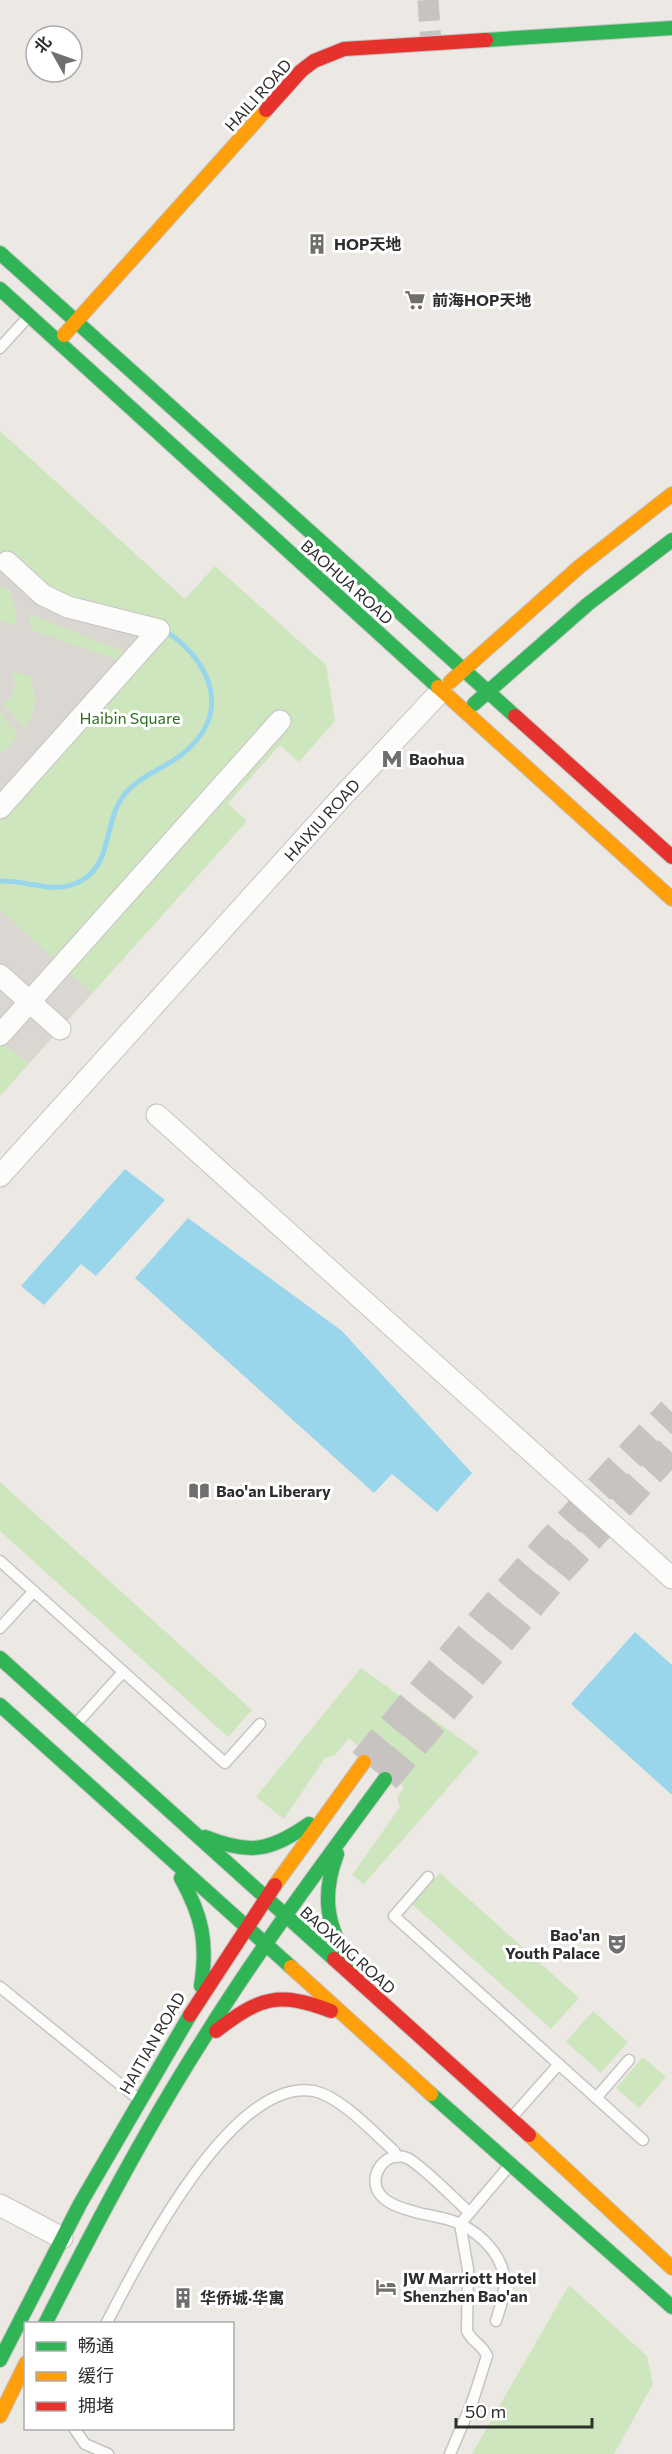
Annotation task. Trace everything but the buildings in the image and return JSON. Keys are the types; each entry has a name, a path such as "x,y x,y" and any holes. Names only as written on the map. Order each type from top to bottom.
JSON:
{"main road":[{"name":"HAILI ROAD","path":"58,341 301,71 314,61 344,50 672,28"},
{"name":"BAOHUA ROAD","path":"0,253 672,856"},
{"name":"BAOHUA ROAD","path":"0,289 672,899"},
{"name":"HAIXIU ROAD","path":"441,691 579,567 672,494"},
{"path":"465,713 487,691 588,604 672,540"},
{"path":"314,574 325,578 337,572 340,562 334,551"},
{"name":"BAOXING ROAD","path":"0,1658 511,2118 589,2213 672,2307"},
{"name":"BAOXING ROAD","path":"4,1716 169,1857 510,2165 589,2213 672,2268"},
{"name":"HAITIAN ROAD","path":"0,2360 62,2238 138,2100 199,1996 244,1926 364,1762"},
{"path":"46,2322 104,2210 201,2042 285,1916 385,1779"},
{"path":"190,1830 225,1846 247,1851 259,1850 287,1840 326,1811"},
{"path":"349,1828 331,1867 326,1894 327,1915 341,1949 364,1988"},
{"path":"169,1857 195,1902 205,1933 205,1966 199,1996"},
{"path":"201,2042 236,2015 257,2004 272,2000 296,1999 342,2014"},
{"path":"0,2416 24,2367"}],"street":[{"path":"0,808 159,630 68,608 43,595 3,557"},
{"name":"HAIXIU ROAD","path":"0,1176 441,691"},
{"path":"0,1035 280,721"},
{"path":"0,975 60,1029"},
{"path":"157,1115 672,1578"},
{"path":"0,2205 62,2238"}],"lane":[{"path":"0,348 30,315"},
{"path":"0,1561 225,1763 260,1724"},
{"path":"0,1628 34,1591"},
{"path":"75,1726 123,1672"},
{"path":"428,1877 394,1916 643,2140"},
{"path":"0,1987 138,2100"},
{"path":"596,2098 629,2060"},
{"path":"511,2118 559,2064"},
{"path":"107,2322 154,2236 190,2179 230,2133 268,2102 296,2091 312,2091 328,2096 394,2151 397,2157"},
{"path":"470,2212 408,2158 397,2157 381,2164 376,2173 375,2185 380,2195 387,2201 404,2209 460,2224 487,2243 502,2264 505,2290 496,2321"},
{"path":"450,2454 473,2400 487,2356 483,2348 472,2339 467,2331 468,2269 460,2224 510,2165"},
{"path":"75,2430 85,2444 108,2454"}],"green space":[{"name":"Haibin Square","path":"0,431 185,599 215,566 326,665 335,721 299,762 280,745 228,803 247,821 0,1096"},
{"path":"0,1482 252,1710 228,1737 0,1531"},
{"path":"361,1668 479,1752 364,1884 352,1875 400,1807 397,1798 404,1787 349,1738 335,1755 325,1758 284,1819 256,1797"},
{"path":"440,1873 579,1998 551,2029 412,1904"},
{"path":"593,2011 628,2042 601,2073 566,2042"},
{"path":"643,2057 666,2077 639,2108 616,2088"},
{"path":"569,2285 647,2356 653,2384 614,2454 472,2454"}],"shaded area":[{"path":"0,562 25,580 159,630 0,808 0,753 6,750 18,736 0,711 0,621 16,626 16,611 10,591 0,585","holes":["29,614 125,652 117,660 31,630","13,672 31,676 35,699 34,713 25,729 3,705 13,694 15,687"]},
{"path":"0,910 92,993 28,1064 0,1039"}],"water":[{"path":"125,1169 165,1200 96,1276 81,1264 44,1305 21,1286"},
{"path":"188,1218 342,1331 472,1473 437,1512 392,1474 374,1493 135,1278"},
{"path":"635,1632 672,1665 672,1795 571,1704"}],"waterway":[{"path":"0,881 63,887 84,879 99,863 122,798 134,785 174,760 197,740 207,724 211,707 211,691 206,675 196,659 167,632"}],"tunnel":[{"path":"428,0 431,43"},
{"path":"364,1762 515,1584 672,1412"},
{"path":"385,1779 562,1567 672,1448"}],"traffic: fast":[{"path":"486,40 672,28"},
{"path":"0,253 515,716"},
{"path":"0,289 438,687"},
{"path":"474,704 588,604 672,540"},
{"path":"0,1658 334,1959"},
{"path":"0,1705 291,1967"},
{"path":"46,2322 140,2145 223,2007 385,1779"},
{"path":"205,1837 235,1846 259,1847 283,1840 309,1824"},
{"path":"337,1854 329,1885 329,1912 337,1939 351,1967"},
{"path":"181,1878 194,1905 201,1930 204,1956 201,1986"},
{"path":"0,2360 80,2204 190,2015"},
{"path":"431,2094 672,2307"}],"traffic: slow":[{"path":"64,335 266,110"},
{"path":"450,682 579,567 672,494"},
{"path":"438,687 672,899"},
{"path":"275,1885 364,1762"},
{"path":"291,1967 431,2094"},
{"path":"529,2135 672,2268"},
{"path":"0,2416 24,2367"}],"traffic: jam":[{"path":"266,110 301,71 314,61 344,49 486,40"},
{"path":"515,716 672,857"},
{"path":"190,2015 275,1885"},
{"path":"334,1959 529,2135"},
{"path":"216,2031 245,2011 270,2001 297,2001 331,2011"}],"place":[{"name":"HOP天地","path":"317,244"},
{"name":"前海HOP天地","path":"415,300"},
{"name":"Baohua","path":"392,759"},
{"name":"Bao'an Liberary","path":"199,1491"},
{"name":"Bao'an Youth Palace","path":"617,1944"},
{"name":"JW Marriott Hotel Shenzhen Bao'an","path":"386,2287"},
{"name":"华侨城·华寓","path":"183,2298"}]}
